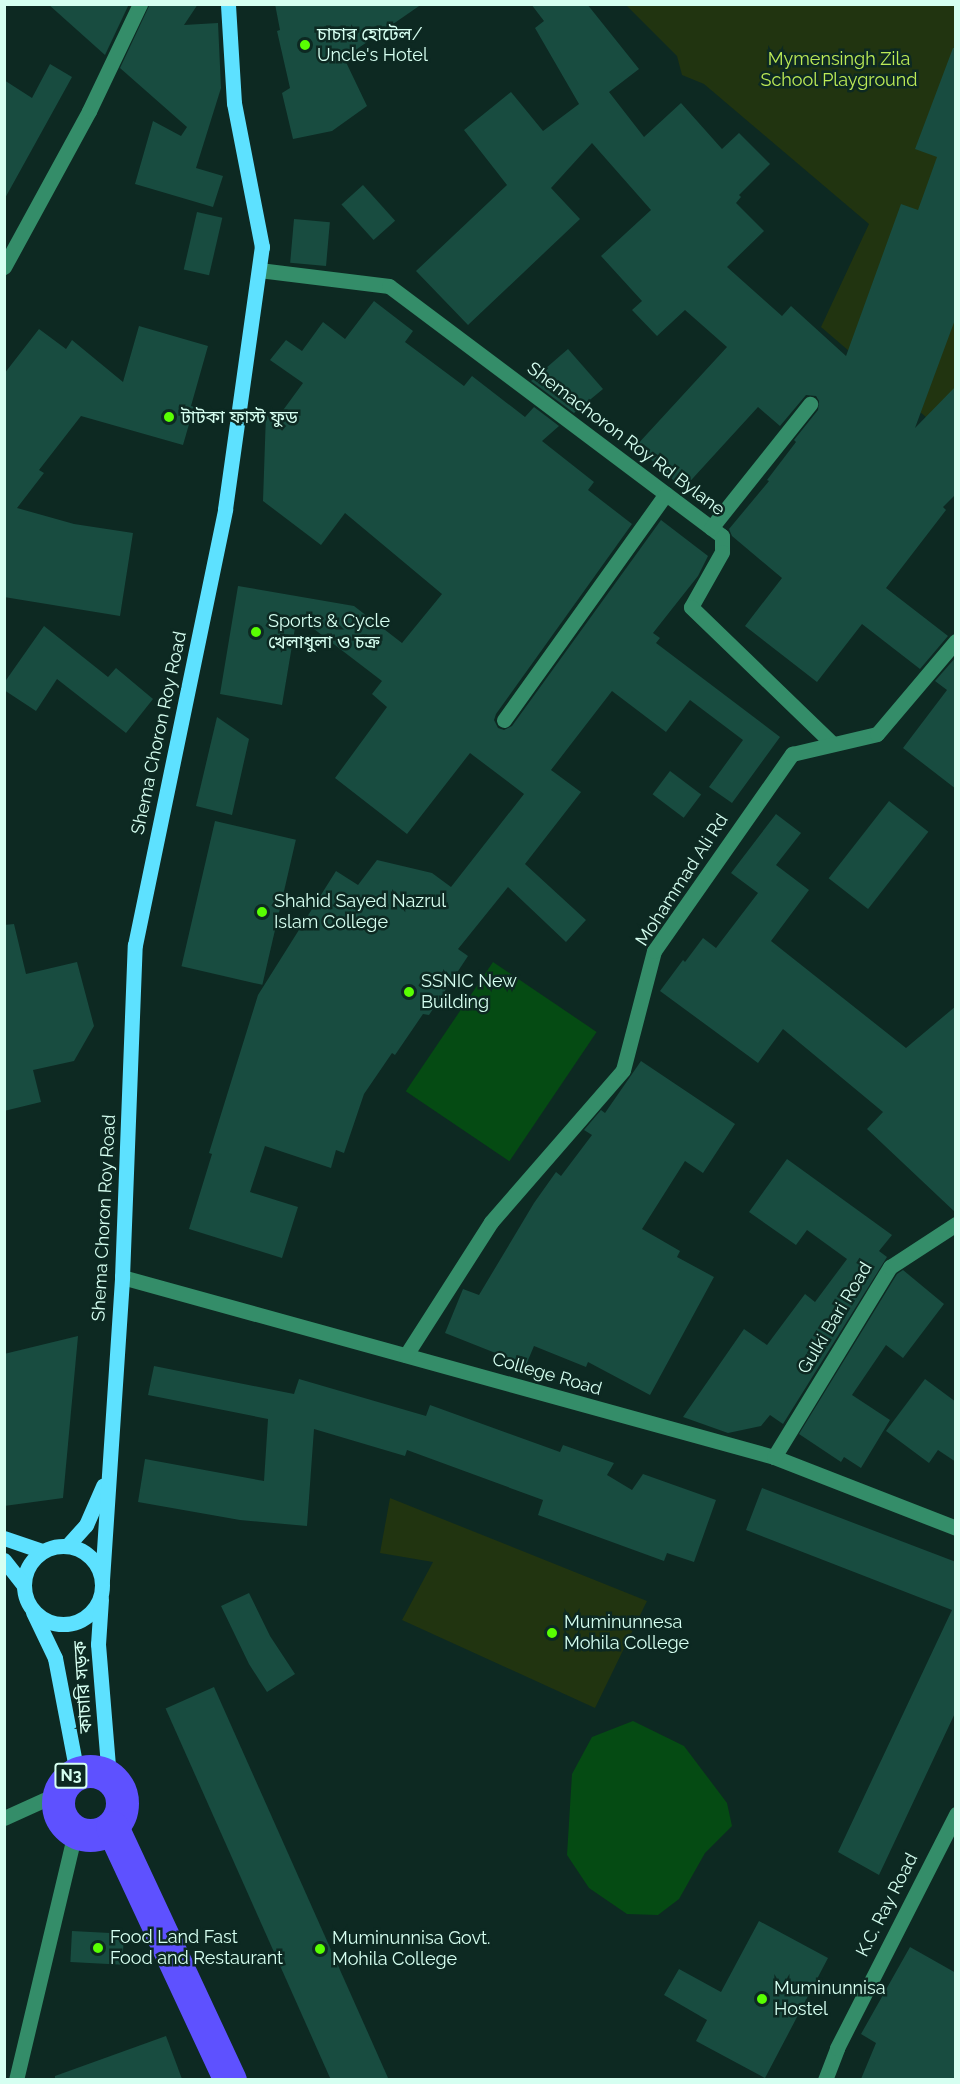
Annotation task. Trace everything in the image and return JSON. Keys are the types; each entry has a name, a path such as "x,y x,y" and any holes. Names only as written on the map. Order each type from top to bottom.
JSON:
{"highway":[{"name":"N3","path":"75,1832 63,1821 58,1812 68,1783 90,1770 109,1777 116,1784 122,1803 121,1813 112,1827"},
{"path":"75,1832 89,1835 99,1834 112,1827 230,2079"}],"main road":[{"name":"Shema Choron Roy Road","path":"102,1587 122,1277 135,945 225,509 262,247 234,103 228,4"},
{"name":"Shema Choron Roy Road","path":"67,1546 86,1525 108,1475"},
{"path":"4,1538 41,1551"},
{"path":"23,1584 26,1572 41,1551 53,1546 79,1549 98,1567 102,1587 89,1614 66,1624 42,1618 32,1609"},
{"path":"4,1560 23,1584"},
{"name":"N3","path":"23,1584 26,1598 32,1609"},
{"name":"কাচারি সড়ক","path":"102,1587 98,1644 109,1777"},
{"name":"কাচারি সড়ক","path":"32,1609 55,1658 68,1783"}],"street":[{"path":"4,267 89,111 140,4"},
{"name":"Shemachoron Roy Rd Bylane","path":"259,270 389,286 722,536 722,552 691,607 833,744"},
{"path":"711,528 810,404"},
{"path":"504,720 666,494"},
{"name":"Mohammad Ali Rd","path":"406,1355 491,1222 623,1070 654,951 792,753 877,734 956,641"},
{"name":"Gulki Bari Road","path":"774,1457 890,1267 956,1224"},
{"name":"College Road","path":"122,1277 774,1457 956,1528"},
{"path":"4,1818 68,1783"},
{"name":"K.C. Ray Road","path":"825,2079 837,2048 956,1814"},
{"path":"16,2079 75,1832"}],"green space":[{"name":"Mymensingh Zila School Playground","path":"626,5 955,5 955,442 821,327 869,224 704,84 682,75 677,56"},
{"path":"390,1498 647,1601 595,1708 402,1620 433,1562 380,1553"}],"shaded area":[{"path":"493,962 597,1032 509,1161 406,1091"},
{"path":"633,1721 684,1746 727,1803 732,1826 705,1853 679,1899 658,1915 627,1914 589,1888 567,1855 572,1774 592,1737"}],"building":[{"path":"48,4 129,4 105,55"},
{"path":"150,4 198,4 184,25 218,23 221,88 196,168 223,176 213,207 135,184 153,121 181,136 187,127 120,68"},
{"path":"275,4 422,4 344,58 367,106 332,131 293,139 282,93 290,88 277,31 280,30"},
{"path":"531,4 587,4 639,69 609,92 644,137 681,103 722,149 739,133 770,164 739,195 741,197 736,203 764,231 727,267 782,316 791,306 846,356 901,204 918,210 937,157 915,149 953,48 956,48 956,317 915,428 956,386 956,494 943,507 946,510 886,588 948,636 920,669 862,624 817,682 745,626 782,578 732,536 729,529 769,481 767,480 796,442 794,440 818,410 819,401 816,396 806,395 780,426 758,407 683,489 636,446 727,347 685,310 657,336 632,310 642,301 601,256 651,210 592,143 551,188 580,219 468,325 416,271 507,185 464,130 511,92 543,131 579,104 535,28 544,21"},
{"path":"50,64 72,77 4,200 4,80 32,98"},
{"path":"363,185 395,221 374,240 341,204"},
{"path":"197,212 222,218 209,275 184,269"},
{"path":"294,219 330,222 326,266 290,263"},
{"path":"374,301 413,331 405,342 464,386 472,376 525,417 534,407 559,426 542,441 594,482 588,490 632,524 496,714 494,720 498,728 504,730 512,726 661,520 708,556 698,576 653,633 660,638 656,643 780,737 732,803 709,787 743,740 690,700 666,732 612,691 551,770 581,792 525,864 586,920 566,942 508,887 458,949 468,956 429,1015 423,1014 395,1055 392,1053 364,1094 344,1153 336,1150 331,1168 265,1146 250,1192 298,1207 282,1258 189,1229 212,1154 209,1153 258,995 336,871 358,885 377,860 432,873 451,887 524,794 470,753 407,834 335,778 387,707 372,694 382,681 297,616 282,705 220,694 238,586 354,606 402,643 442,594 345,513 321,545 263,501 266,413 281,413 303,383 270,360 286,340 302,351 323,322 345,339"},
{"path":"139,326 208,346 183,445 81,416 39,470 44,473 17,508 74,524 133,533 120,616 4,597 4,374 39,329 66,349 72,340 123,382"},
{"path":"568,349 603,389 574,413 531,381"},
{"path":"44,626 108,677 116,668 153,699 126,733 57,679 36,711 4,690 4,683"},
{"path":"956,657 956,789 903,748 947,690 935,681"},
{"path":"217,717 249,739 232,815 196,806"},
{"path":"670,771 701,794 684,818 653,794"},
{"path":"889,801 928,832 868,909 829,878"},
{"path":"776,814 801,833 776,865 809,890 771,941 906,1048 956,1006 956,1213 867,1129 883,1112 783,1029 758,1063 660,991 703,938 716,948 758,893 731,873"},
{"path":"215,821 296,840 262,985 181,966"},
{"path":"14,924 26,974 77,962 94,1026 74,1061 33,1070 41,1102 4,1111 4,925"},
{"path":"641,1061 735,1124 703,1173 685,1161 642,1229 680,1251 677,1257 714,1277 650,1395 588,1362 586,1367 534,1346 526,1365 445,1333 463,1289 479,1295 534,1203 556,1172 561,1176 592,1135 584,1130 601,1110 605,1113"},
{"path":"787,1159 892,1235 879,1251 887,1257 783,1424 770,1415 761,1426 728,1433 683,1417 744,1329 767,1345 805,1294 815,1302 847,1259 807,1230 796,1245 749,1212"},
{"path":"903,1270 944,1304 903,1358 886,1345 852,1395 890,1420 861,1468 844,1457 841,1462 799,1434 897,1274"},
{"path":"78,1336 63,1498 4,1506 4,1354"},
{"path":"154,1366 294,1394 299,1379 426,1416 430,1405 560,1452 563,1445 614,1463 607,1475 632,1490 643,1474 716,1500 694,1562 667,1553 664,1561 538,1515 543,1500 407,1450 405,1456 314,1429 307,1526 240,1520 138,1502 145,1459 264,1481 268,1419 148,1395"},
{"path":"925,1379 956,1402 956,1462 938,1450 929,1463 886,1431"},
{"path":"762,1488 956,1562 956,1711 879,1875 838,1852 952,1610 746,1530"},
{"path":"249,1593 270,1636 295,1674 267,1692 249,1664 221,1606"},
{"path":"214,1687 388,2079 331,2080 166,1709"},
{"name":"Muminunnisa Hostel","path":"759,1921 828,1958 765,2078 696,2041 707,2020 664,1995 679,1969 721,1992"},
{"name":"Food Land Fast Food and Restaurant","path":"72,1931 124,1934 122,1965 70,1962"},
{"path":"910,1947 956,1973 956,2079 861,2079 876,2043 861,2034"},
{"path":"166,2036 182,2079 55,2079 55,2076"}],"place":[{"name":"চাচার হোটেল/ Uncle's Hotel","path":"305,45"},
{"name":"টাটকা ফাস্ট ফুড","path":"169,417"},
{"name":"Sports & Cycle খেলাধুলা ও চক্র","path":"256,632"},
{"name":"Shahid Sayed Nazrul Islam College","path":"262,912"},
{"name":"SSNIC New Building","path":"409,992"},
{"name":"Muminunnesa Mohila College","path":"552,1633"},
{"name":"Food Land Fast Food and Restaurant","path":"98,1948"},
{"name":"Muminunnisa Govt. Mohila College","path":"320,1949"},
{"name":"Muminunnisa Hostel","path":"762,1999"}]}
